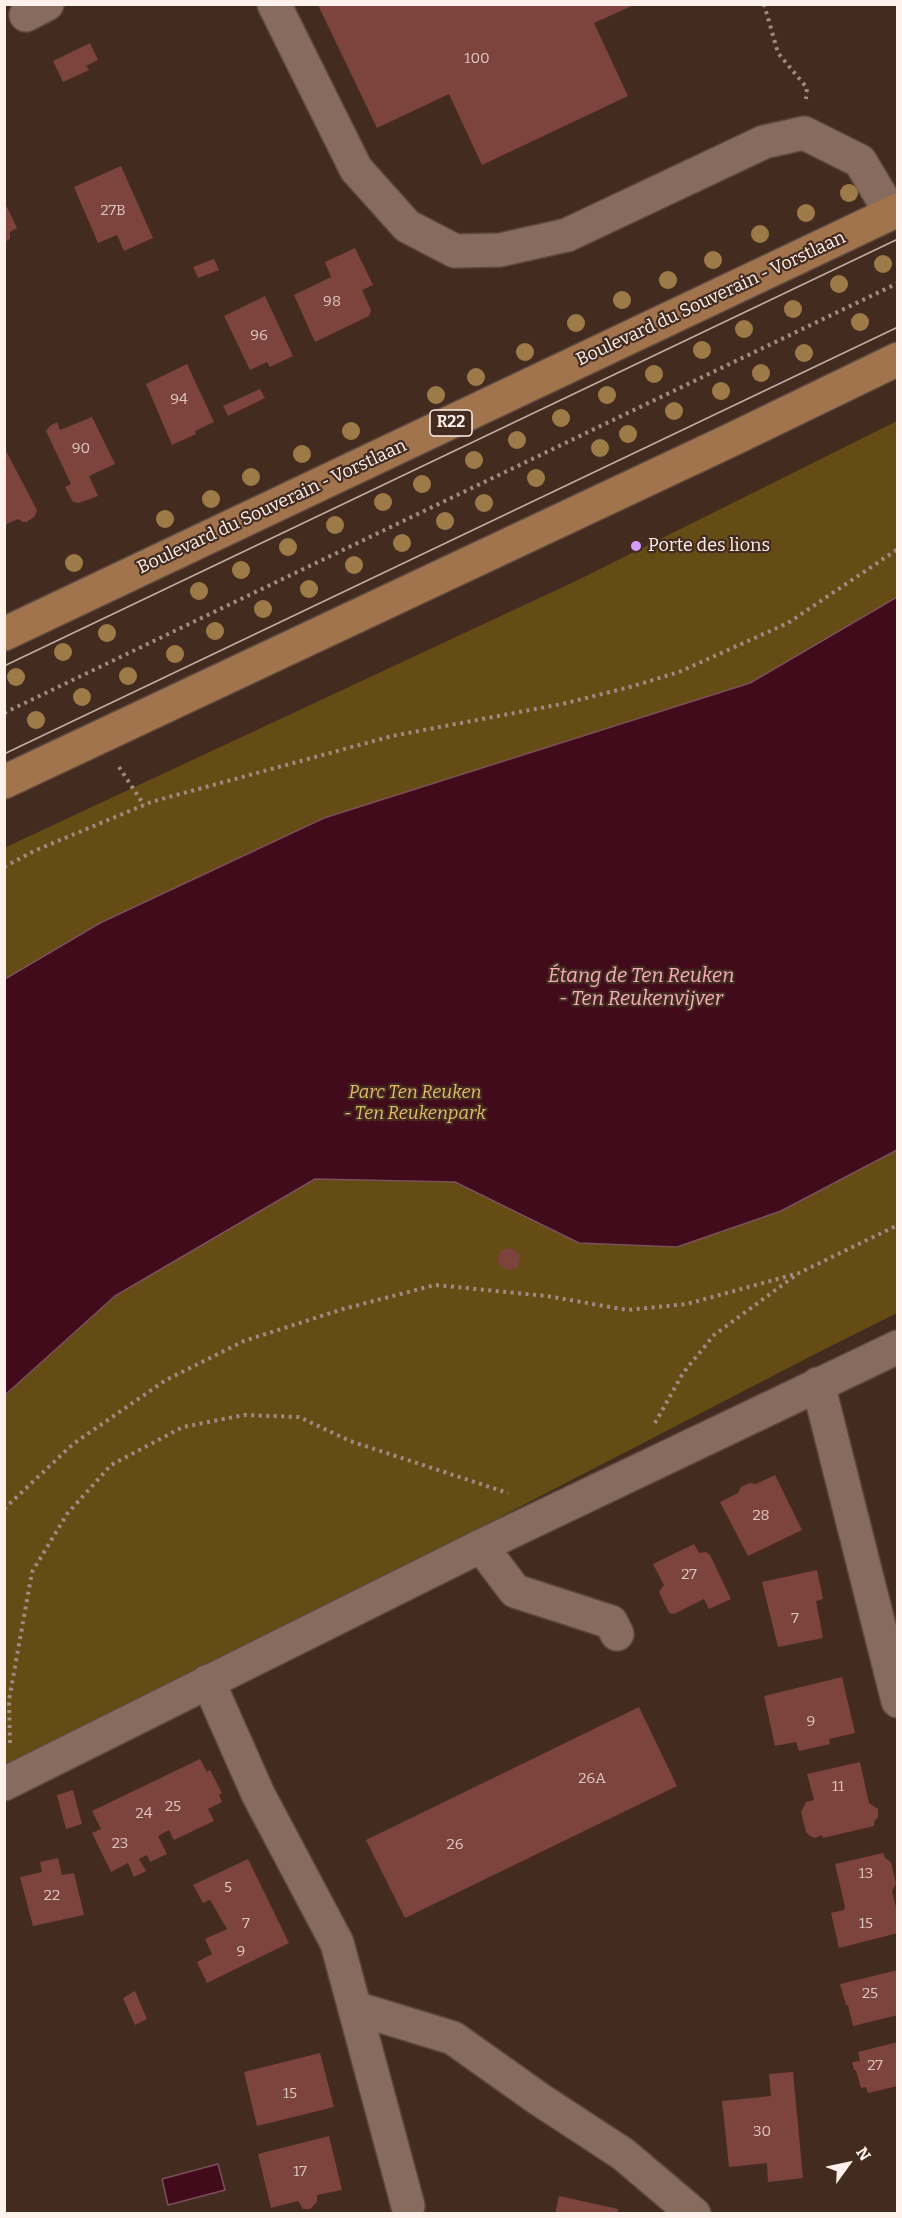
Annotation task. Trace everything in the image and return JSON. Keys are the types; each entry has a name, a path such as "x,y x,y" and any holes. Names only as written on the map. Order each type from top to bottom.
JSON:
{"main road":[{"name":"Boulevard du Souverain - Vorstlaan","path":"4,634 894,212"},
{"path":"4,782 723,444 897,359"}],"street":[{"path":"274,4 356,169 407,226 455,251 500,250 567,235 764,142 804,133 860,160 894,212"},
{"path":"4,1784 481,1546 897,1347"},
{"path":"818,1384 897,1701"},
{"path":"481,1546 515,1591 611,1622 618,1634"},
{"path":"208,1681 258,1794 337,1943 408,2206"},
{"path":"355,2008 453,2038 539,2099 623,2154 694,2214"}],"path":[{"path":"764,4 778,53 807,88 804,133"},
{"path":"4,713 897,283"},
{"path":"4,867 34,851 144,805 392,736 562,704 679,672 788,623 897,549"},
{"path":"116,764 144,805"},
{"path":"651,1429 683,1373 714,1335 799,1273 897,1225"},
{"path":"4,1509 73,1444 166,1380 244,1341 344,1309 435,1285 547,1296 627,1310 687,1304 799,1273"},
{"path":"10,1753 9,1700 32,1572 67,1514 111,1465 183,1427 244,1415 299,1417 351,1441 511,1495"}],"green space":[{"name":"Parc Ten Reuken - Ten Reukenpark","path":"897,421 897,1313 5,1773 4,848 580,579"}],"water":[{"name":"Étang de Ten Reuken - Ten Reukenvijver","path":"897,597 897,1150 781,1211 677,1247 579,1243 455,1182 315,1179 115,1296 5,1395 5,979 100,923 324,818 750,683"},
{"path":"218,2164 225,2190 168,2205 162,2179"}],"building":[{"path":"318,5 634,5 594,23 628,96 482,165 449,94 377,128"},
{"path":"90,43 98,60 86,66 89,70 63,82 53,61"},
{"path":"121,166 153,238 124,251 117,235 98,243 74,187"},
{"path":"4,201 17,228 10,232 10,239 4,242"},
{"path":"355,248 373,285 362,290 371,310 369,316 315,342 294,295 331,277 325,262"},
{"path":"214,259 219,270 198,278 193,267"},
{"path":"265,296 293,356 270,367 267,362 250,370 224,316"},
{"path":"187,364 214,422 195,431 196,434 172,445 146,384"},
{"path":"260,389 265,398 228,416 223,406"},
{"path":"92,417 115,464 89,476 98,496 79,503 73,502 65,487 71,484 46,431 57,422 60,430"},
{"path":"4,451 37,510 35,516 27,522 18,519 4,525"},
{"path":"511,1248 521,1256 517,1268 506,1270 497,1262 501,1250"},
{"path":"775,1475 802,1530 748,1556 720,1502 738,1493 741,1487 750,1483 756,1484"},
{"path":"694,1544 699,1553 706,1552 710,1555 731,1599 709,1609 704,1599 674,1614 669,1613 659,1592 664,1585 653,1564"},
{"path":"817,1570 823,1599 816,1601 823,1638 778,1647 762,1582"},
{"path":"842,1677 855,1733 829,1739 830,1744 799,1751 796,1742 775,1746 764,1696"},
{"path":"639,1707 677,1786 405,1918 366,1840"},
{"path":"200,1759 207,1772 210,1770 222,1793 219,1795 222,1802 208,1809 214,1821 174,1840 169,1830 158,1836 167,1854 150,1862 147,1855 139,1859 146,1871 134,1877 128,1863 111,1872 92,1833 101,1829 92,1811"},
{"path":"860,1762 869,1803 878,1809 878,1817 874,1826 823,1838 822,1835 815,1838 810,1836 806,1832 801,1812 806,1802 814,1800 807,1774"},
{"path":"73,1790 82,1824 66,1829 57,1795"},
{"path":"883,1853 885,1858 891,1862 896,1884 892,1891 898,1915 898,1933 839,1948 831,1913 844,1910 845,1907 835,1864"},
{"path":"58,1858 62,1875 74,1873 84,1915 33,1926 20,1877 42,1872 40,1862"},
{"path":"248,1859 289,1943 207,1983 197,1962 212,1954 205,1939 227,1929 210,1900 203,1903 193,1885"},
{"path":"898,1970 898,2015 853,2026 840,1984"},
{"path":"135,1991 147,2019 135,2025 123,1998"},
{"path":"898,2042 898,2086 868,2093 866,2087 861,2088 852,2062 860,2061 858,2052"},
{"path":"320,2053 334,2107 257,2126 244,2072"},
{"path":"793,2072 803,2178 768,2182 767,2163 729,2167 722,2101 771,2096 769,2074"},
{"path":"329,2136 342,2190 317,2195 317,2202 310,2209 303,2209 298,2201 271,2208 258,2154"},
{"path":"559,2196 618,2209 617,2214 555,2214"}],"tram line":[{"path":"4,666 898,239"},
{"path":"4,754 898,327"}],"place":[{"name":"Porte des lions","path":"636,546"}]}
